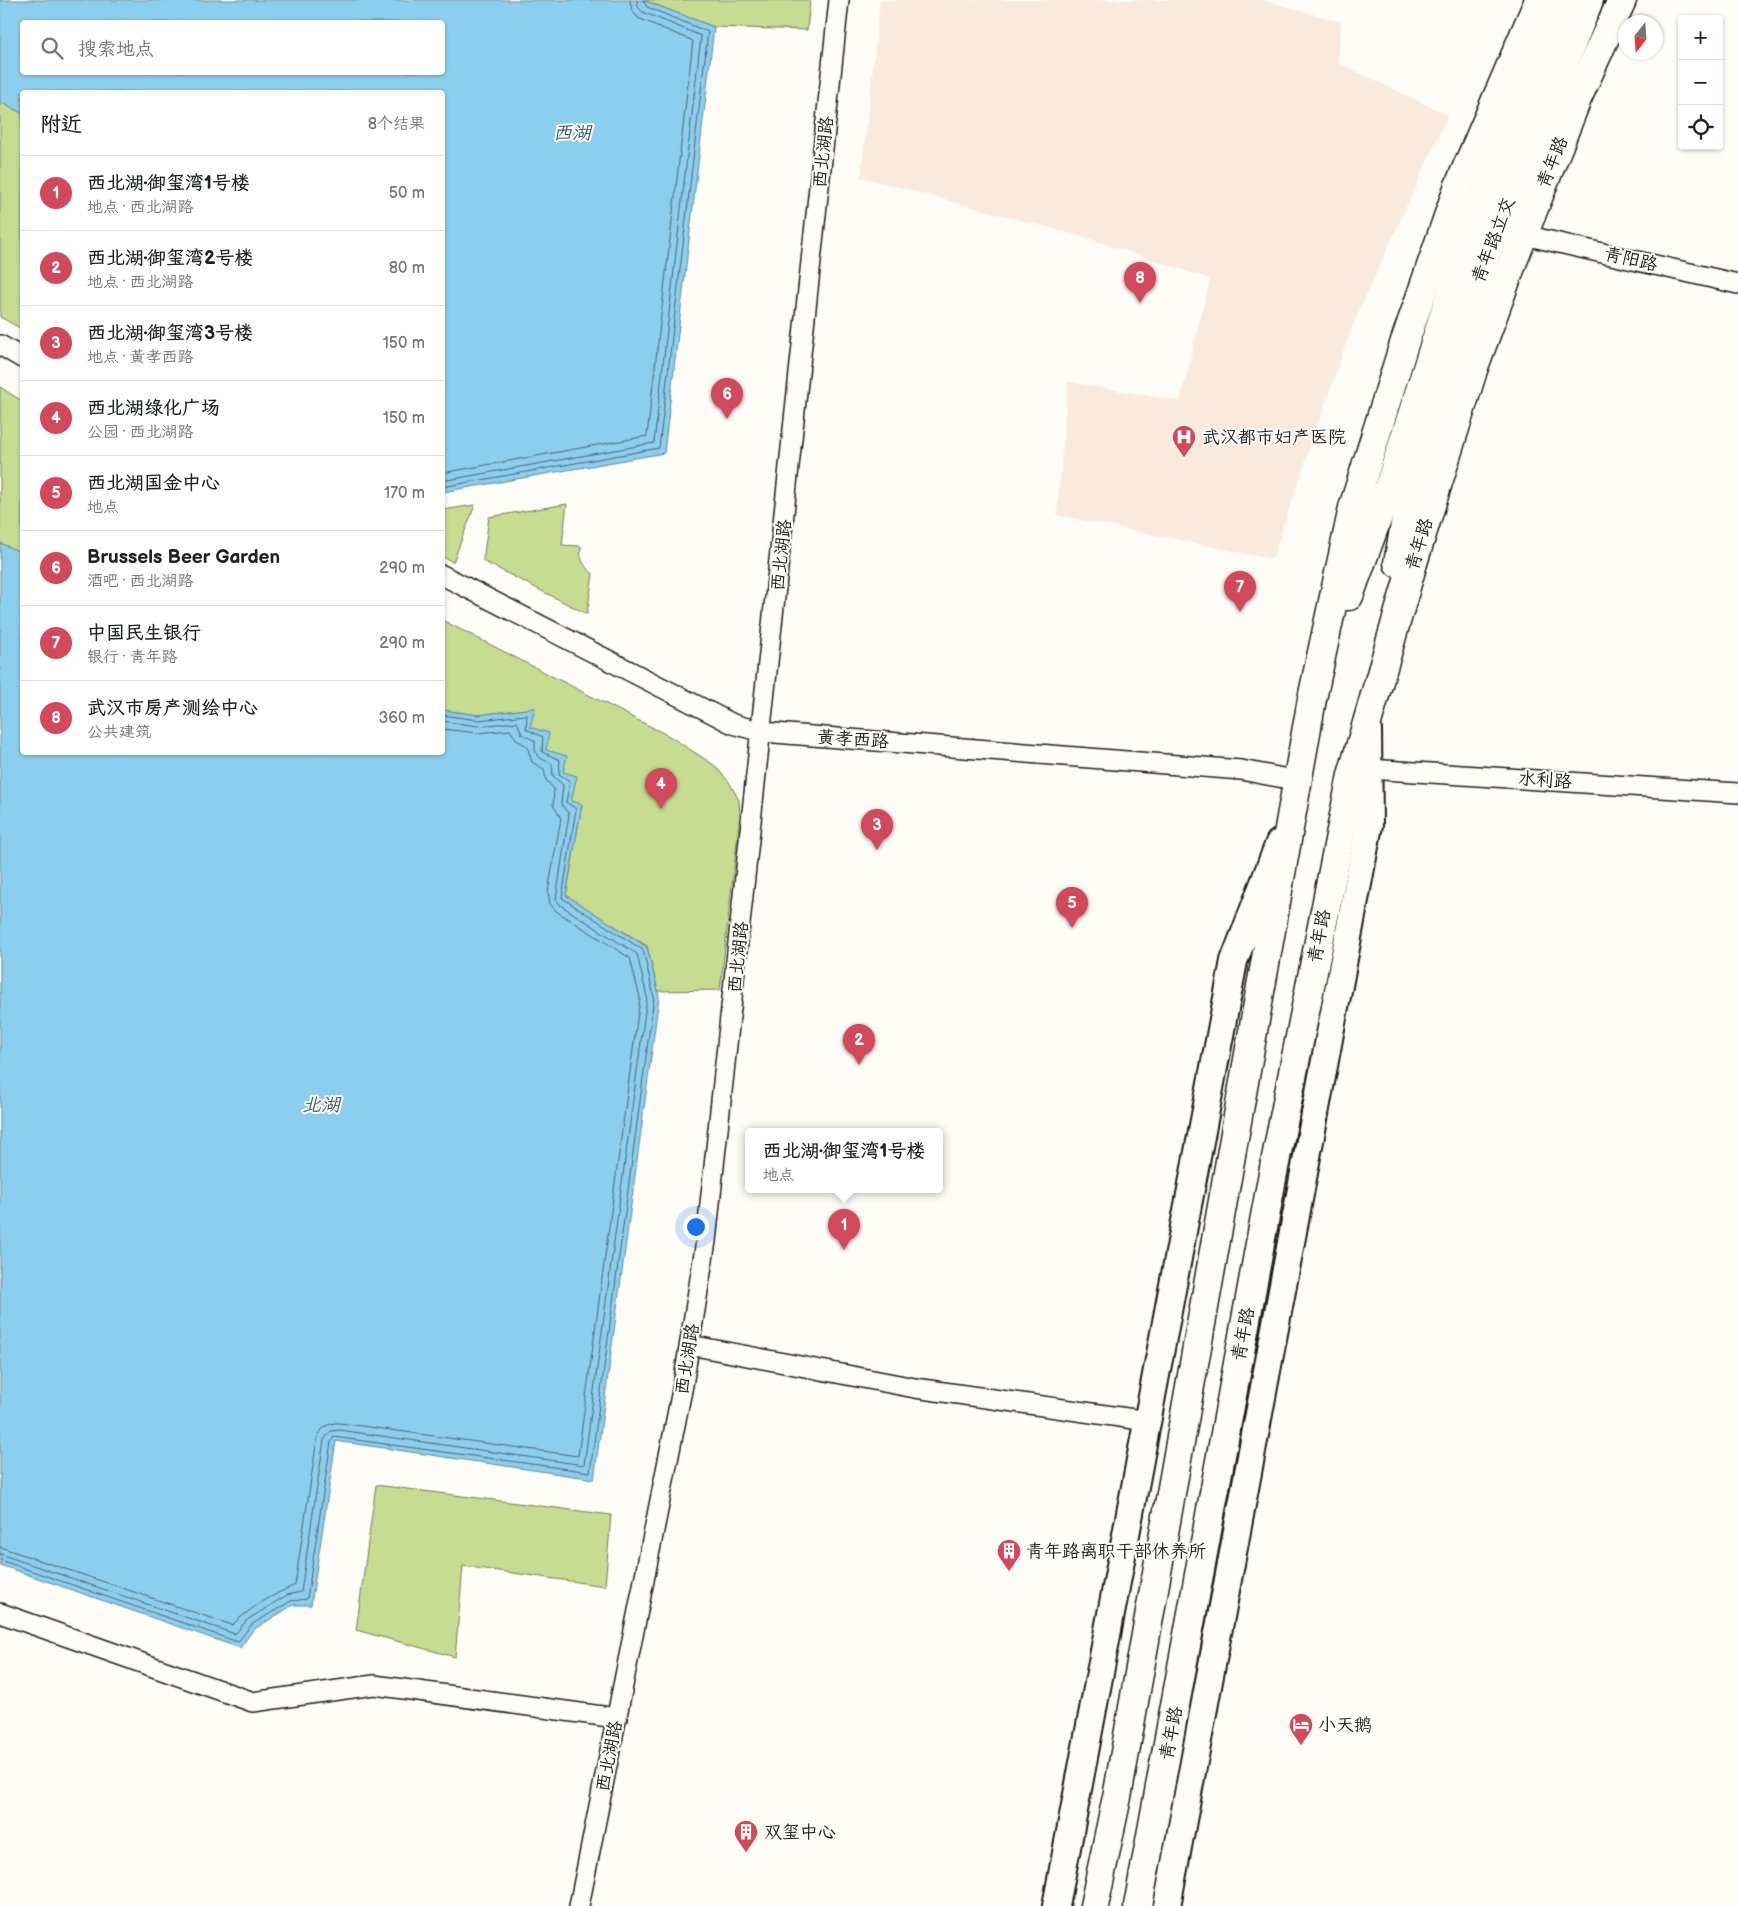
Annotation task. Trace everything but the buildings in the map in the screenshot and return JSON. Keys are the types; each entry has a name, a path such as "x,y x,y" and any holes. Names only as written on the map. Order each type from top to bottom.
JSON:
{"main road":[{"path":"1094,1906 1118,1792 1208,1281 1248,1072 1312,699 1354,508 1403,347 1458,188 1539,0"},
{"name":"青年路立交","path":"1401,483 1471,230 1563,0"},
{"name":"青年路立交","path":"1401,483 1486,254 1590,0"},
{"name":"青年路","path":"1138,1906 1273,1173 1361,772 1371,705 1474,367 1524,234 1578,99 1622,0"},
{"path":"1312,699 1401,483"},
{"path":"1371,705 1401,483"},
{"path":"1167,1906 1369,825 1361,772"},
{"path":"1056,1906 1234,961 1297,792"},
{"path":"1149,1846 1152,1906"}],"street":[{"name":"西北湖路","path":"579,1906 690,1345 706,1241 839,0"},
{"name":"青阳路","path":"1524,234 1738,284"},
{"path":"0,345 20,357"},
{"name":"黄孝西路","path":"445,577 733,724 762,732 1241,770 1297,792"},
{"name":"水利路","path":"1361,772 1738,793"},
{"path":"690,1345 915,1388 1148,1421"},
{"path":"0,1613 253,1702 374,1684 617,1718"}],"shaded area":[{"path":"880,0 1262,0 1341,22 1338,63 1448,115 1351,329 1272,559 1057,515 1068,382 1180,401 1210,279 1087,238 861,177"}],"green space":[{"path":"643,0 810,0 807,30 714,27"},
{"path":"0,102 20,112 20,328 0,317"},
{"path":"0,387 20,400 20,552 0,543"},
{"path":"567,504 562,545 581,546 582,561 593,574 587,614 483,561 489,517"},
{"path":"475,505 453,562 445,558 445,510"},
{"path":"445,622 669,736 714,765 729,782 739,800 740,815 720,990 658,991 647,946 566,896 582,804 571,801 563,772 529,727 535,708 478,715 445,710"},
{"path":"376,1485 611,1515 605,1586 463,1566 455,1657 356,1630"}],"water":[{"name":"西湖","path":"0,0 643,0 714,27 664,453 445,492 445,90 20,90 20,112 0,102"},
{"name":"北湖","path":"0,543 20,552 20,755 445,755 445,710 478,715 535,708 530,727 549,733 546,750 567,756 563,772 577,776 571,801 582,804 566,895 647,947 659,997 594,1479 336,1441 311,1605 293,1605 253,1630 240,1648 0,1565"}],"place":[{"name":"武汉市房产测绘中心","path":"1140,303"},
{"name":"Brussels Beer Garden","path":"727,419"},
{"name":"武汉都市妇产医院","path":"1184,458"},
{"name":"中国民生银行","path":"1240,612"},
{"name":"西北湖绿化广场","path":"661,809"},
{"name":"西北湖·御玺湾3号楼","path":"877,850"},
{"name":"西北湖国金中心","path":"1072,928"},
{"name":"西北湖·御玺湾2号楼","path":"859,1065"},
{"name":"西北湖·御玺湾1号楼","path":"844,1250"},
{"name":"青年路离职干部休养所","path":"1009,1572"},
{"name":"小天鹅","path":"1301,1746"},
{"name":"双玺中心","path":"746,1853"}]}
